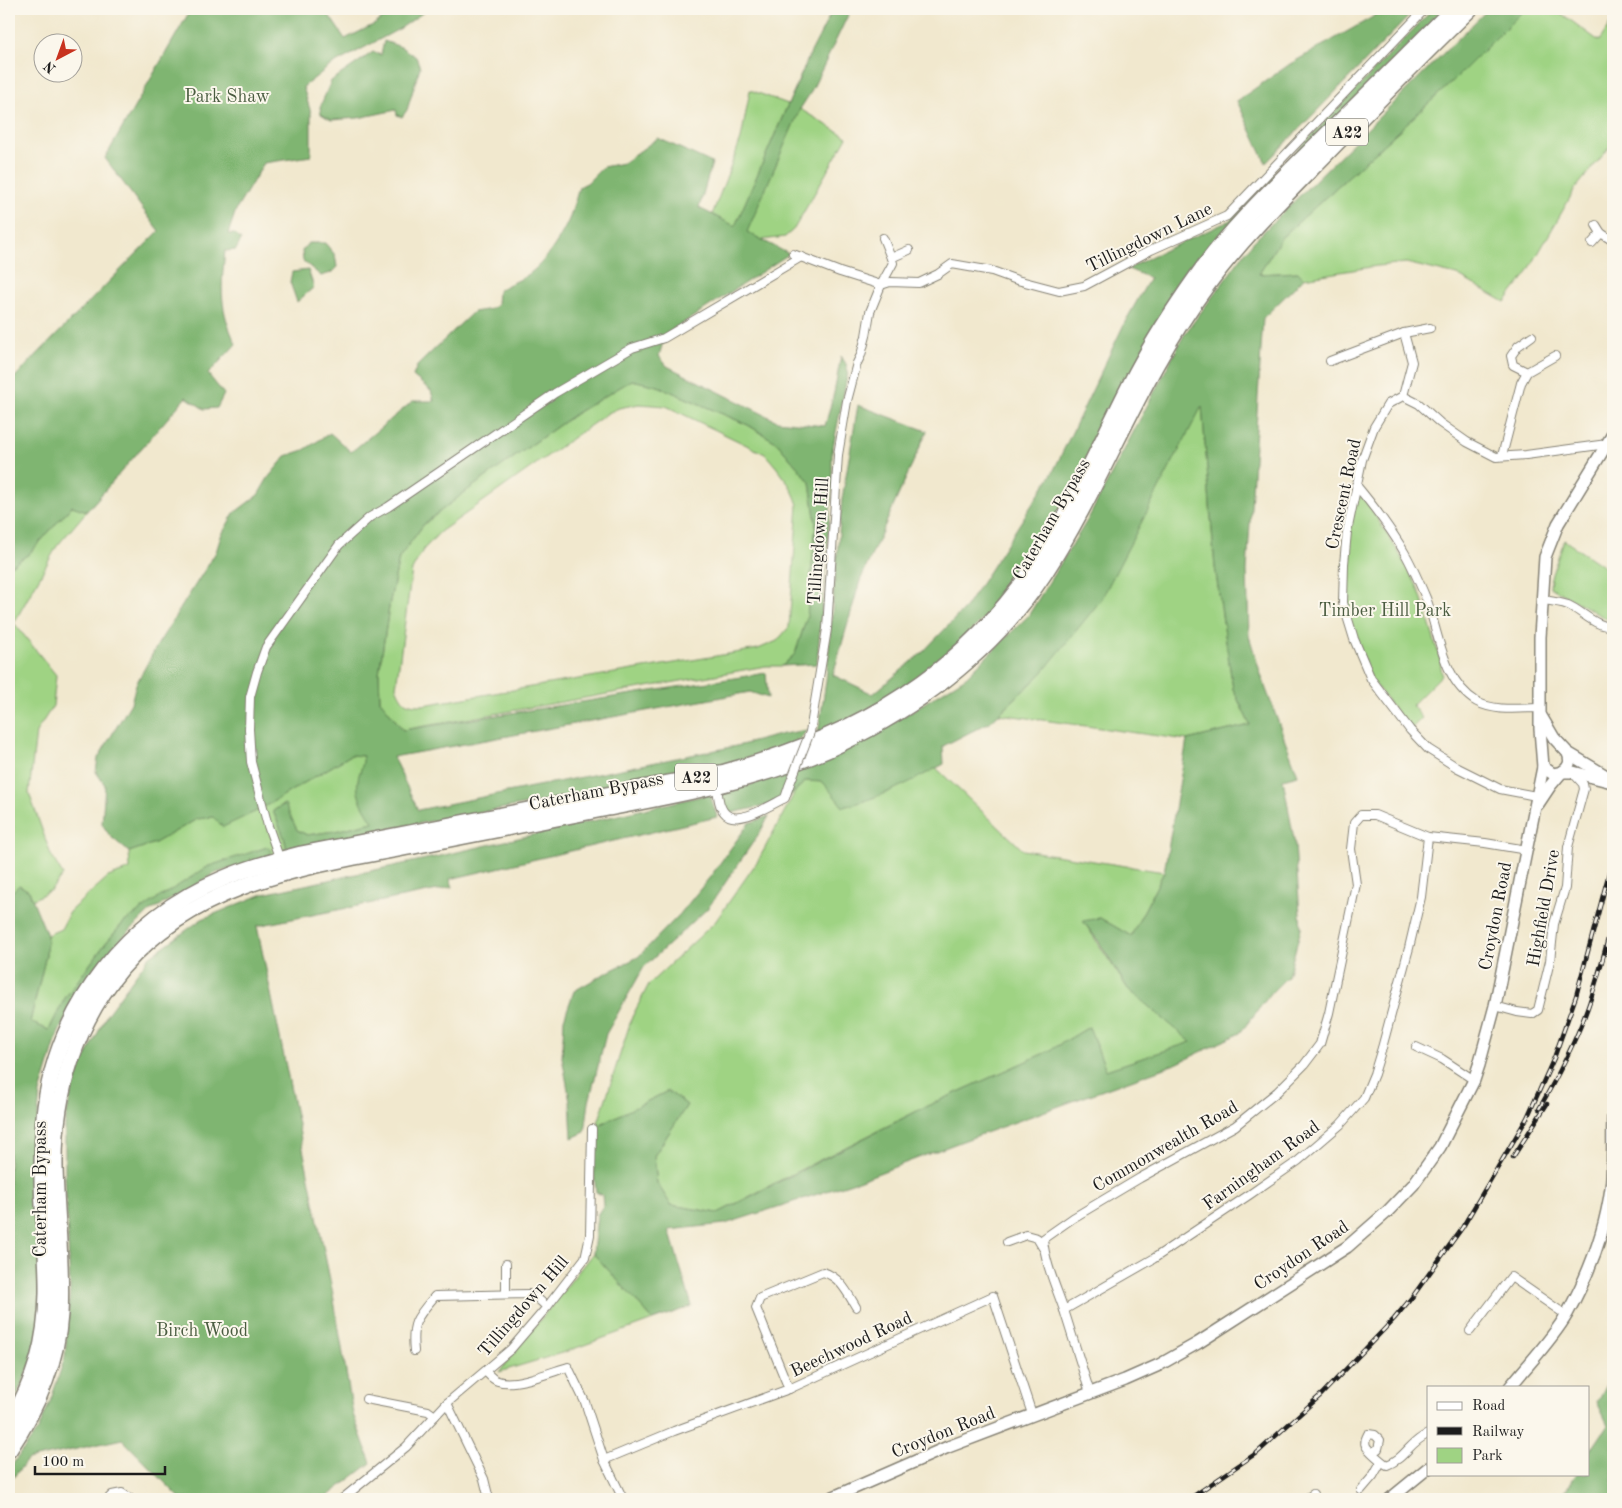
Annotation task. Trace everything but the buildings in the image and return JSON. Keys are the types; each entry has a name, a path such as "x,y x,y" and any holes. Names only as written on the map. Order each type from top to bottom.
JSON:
{"highway":[{"name":"Caterham Bypass","path":"9,1425 27,1391 38,1359 44,1327 47,1285 42,1145 50,1079 58,1051 82,1001 101,971 123,946 156,917 188,896 221,879 257,866 301,854 725,772 784,754 821,740 876,713 906,694 965,648 992,621 1038,562 1064,519 1141,364 1198,275 1218,249 1279,182 1453,9"},
{"name":"Caterham Bypass","path":"9,1450 24,1428 41,1394 56,1344 60,1315 55,1141 64,1080 81,1032 93,1008 112,980 144,945 170,924 197,907 230,890 262,879 338,861 717,786 791,764 863,732 901,711 931,690 964,665 990,639 1027,598 1046,571 1079,514 1144,387 1176,330 1206,286 1257,225 1470,9"}],"main road":[{"name":"Croydon Road","path":"829,1499 948,1447 1125,1380 1198,1342 1291,1284 1347,1246 1387,1212 1413,1185 1436,1154 1448,1134 1474,1080 1485,1046 1495,1006 1536,801 1543,761 1540,729 1541,600 1545,557 1558,524 1613,434"},
{"path":"1541,712 1554,738 1565,750 1569,765 1565,773"},
{"path":"1558,746 1613,781 1565,773 1553,774 1543,761 1549,748 1558,746"},
{"name":"Croydon Road","path":"1536,801 1565,773"},
{"path":"1511,1386 1566,1315 1588,1271 1601,1238 1611,1187 1613,1115"},
{"path":"1390,1499 1427,1469"}],"street":[{"name":"Tillingdown Lane","path":"881,285 890,282 919,283 938,274 952,264 992,271 1017,280 1059,290 1075,288 1099,279 1150,250 1226,216 1425,9"},
{"path":"1596,225 1601,233 1613,241"},
{"path":"1592,243 1601,233"},
{"path":"883,238 891,258 909,250"},
{"path":"280,860 268,826 251,762 250,697 266,646 339,545 370,517 388,508 563,389 632,348 664,338 797,255 840,272 881,285"},
{"name":"Tillingdown Hill","path":"717,786 721,806 728,816 746,817 785,798 810,732 827,629 838,455 847,401 856,364 861,355 866,336 870,312 881,285 893,264 891,258"},
{"path":"1330,361 1404,333 1430,328"},
{"path":"1404,333 1412,362 1403,396 1419,404 1440,424 1467,442 1496,456 1607,444"},
{"path":"1527,372 1513,365 1511,356 1518,346 1532,336"},
{"path":"1502,456 1521,383 1527,372 1555,356"},
{"name":"Crescent Road","path":"1403,396 1388,404 1374,427 1362,460 1347,532 1342,603 1354,639 1371,679 1410,730 1428,749 1458,768 1500,789 1536,801"},
{"path":"1356,485 1378,511 1407,557 1426,599 1439,644 1450,669 1465,692 1476,701 1488,706 1541,712"},
{"path":"1541,600 1566,604 1605,627 1612,626"},
{"name":"Highfield Drive","path":"1495,1006 1532,1014 1538,1010 1550,961 1554,924 1565,888 1568,847 1584,789 1583,784 1565,773"},
{"name":"Commonwealth Road","path":"1044,1250 1043,1239 1073,1218 1140,1178 1235,1126 1277,1092 1304,1065 1320,1044 1329,1013 1356,884 1351,849 1354,823 1361,815 1375,815 1428,837"},
{"path":"1428,837 1485,843 1526,850"},
{"name":"Farningham Road","path":"1064,1310 1153,1259 1282,1173 1340,1125 1364,1098 1382,1048 1409,948 1421,897 1428,837"},
{"path":"1416,1047 1442,1059 1474,1080"},
{"name":"Tillingdown Hill","path":"342,1499 406,1447 447,1404 511,1349 585,1258 590,1235 592,1129"},
{"path":"1007,1242 1026,1234 1037,1238 1044,1250 1090,1393"},
{"path":"506,1264 506,1294"},
{"path":"790,1388 756,1308 760,1298 823,1272 833,1275 842,1284 856,1307"},
{"path":"1470,1331 1511,1276 1566,1315"},
{"path":"414,1351 412,1334 418,1315 435,1296 529,1294 547,1306"},
{"name":"Beechwood Road","path":"604,1460 674,1431 790,1388 993,1296 1032,1414"},
{"path":"486,1372 498,1381 507,1383 568,1367 585,1402 604,1460 623,1499"},
{"path":"366,1399 428,1411 435,1416"},
{"path":"447,1404 484,1479 489,1499"},
{"path":"1372,1452 1381,1462 1387,1465 1397,1461 1418,1438 1427,1434"},
{"path":"1361,1490 1373,1476 1381,1462"},
{"path":"108,1499 122,1493 131,1499"},
{"path":"1306,1499 1313,1494"}],"green space":[{"name":"Park Shaw","path":"191,9 325,9 345,39 375,24 396,9 428,9 401,28 330,66 303,87 311,113 311,156 264,163 236,210 228,234 235,234 241,240 236,250 225,251 222,287 224,309 236,344 208,374 224,394 217,408 204,409 186,397 87,511 72,506 29,554 9,567 9,383 159,231 105,158"},
{"path":"833,9 851,9 811,92 800,109 747,232 789,254 665,335 659,356 667,366 777,421 825,426 841,356 846,364 848,372 832,452 832,490 817,664 782,666 795,654 807,617 816,524 810,482 776,442 748,425 658,386 632,380 575,414 465,492 424,524 399,558 379,673 380,700 403,730 766,673 768,698 750,692 393,757 418,810 807,730 797,743 725,764 578,795 371,832 287,850 284,837 273,811 285,804 297,830 307,835 373,822 361,802 357,786 363,756 351,755 259,810 223,827 213,817 197,819 155,843 129,852 110,836 102,824 105,785 96,772 98,758 131,703 136,684 158,644 216,552 221,536 234,513 258,495 268,478 286,456 304,450 330,433 351,452 413,401 434,401 431,391 413,376 417,366 473,312 491,309 497,305 498,291 526,276 539,265 552,250 567,225 579,187 587,183 603,167 623,163 658,138 712,163 699,208 735,226 810,54"},
{"path":"1383,9 1416,9 1266,163 1237,101 1290,64 1371,18"},
{"path":"1433,9 1446,9 1263,191 1076,482 1034,556 993,609 952,650 900,693 818,734 826,681 842,499 858,405 927,431 860,581 833,675 873,694 922,653 966,607 1053,472 1125,322 1150,278 1128,269 1229,221"},
{"path":"1488,9 1525,9 1453,81 1281,238 1259,274 1298,272 1304,278 1263,318 1247,571 1249,636 1263,681 1298,775 1283,779 1295,845 1301,929 1288,976 1272,992 1240,1033 1178,1063 858,1181 725,1224 669,1230 692,1306 653,1320 593,1253 597,1215 603,1206 602,1195 596,1192 592,1154 597,1126 668,1091 687,1105 654,1156 657,1183 671,1205 718,1213 925,1107 1049,1051 1089,1027 1106,1070 1191,1042 1128,989 1099,942 1083,921 1100,918 1131,936 1164,872 1187,740 1250,725 1233,689 1215,567 1202,406 1101,600 1042,673 990,722 943,746 944,764 908,783 856,804 843,807 823,782 806,781 783,802 731,813 724,810 722,794 781,775 894,722 966,677 1028,616 1088,519 1184,335 1253,242"},
{"path":"1525,9 1555,9 1599,41 1613,20 1613,143 1575,189 1526,275 1505,302 1457,275 1406,263 1304,278 1298,272 1259,274 1281,238 1453,81"},
{"path":"384,41 401,47 416,57 420,67 407,110 402,117 397,115 396,110 358,118 331,120 321,114 320,107 331,81 373,52 381,55"},
{"path":"750,90 788,104 735,227 712,215 741,139"},
{"path":"800,109 847,137 794,229 785,237 762,240 746,232"},
{"path":"308,243 325,243 335,255 337,267 331,273 321,276 303,261 302,251"},
{"path":"308,270 314,287 297,302 290,282 292,272"},
{"path":"632,380 658,386 748,425 776,442 810,482 816,524 807,617 795,654 782,666 766,666 403,730 380,700 379,673 399,558 424,524 465,492 575,414","holes":["639,404 666,406 765,454 789,484 798,505 789,627 777,641 758,649 423,705 405,702 396,687 412,570 423,550 440,532 608,413 619,408"]},
{"path":"1202,405 1215,567 1233,689 1250,725 1187,740 999,714 1042,673 1165,475"},
{"name":"Timber Hill Park","path":"1356,485 1399,553 1417,586 1440,659 1442,675 1412,705 1422,718 1410,730 1371,679 1343,603 1344,564"},
{"path":"72,506 87,511 57,546 14,623 56,675 53,706 36,732 29,793 51,855 63,875 51,890 32,900 29,891 19,885 9,895 9,567 29,554"},
{"path":"1564,540 1613,573 1613,617 1607,619 1550,587 1551,577"},
{"path":"351,755 363,756 364,763 358,781 373,822 307,835 297,830 284,804 273,811 284,837 287,850 269,857 209,866 123,923 65,998 49,1030 30,1022 46,955 47,935 61,929 71,910 108,877 130,869 129,852 155,843 197,819 259,810"},
{"path":"933,765 1023,850 1164,872 1131,936 1100,918 1084,922 1128,989 1192,1042 1106,1070 1089,1027 1049,1051 925,1107 718,1213 671,1205 657,1183 654,1156 687,1105 668,1091 597,1126 632,1017 649,984 715,922 759,859 796,790 806,781 824,782"},
{"name":"Birch Wood","path":"710,794 717,817 450,879 453,887 257,926 333,1294 353,1414 371,1463 324,1499 181,1499 122,1439 27,1460 9,1483 9,1469 38,1430 50,1402 65,1357 70,1288 65,1175 65,1123 73,1084 107,1014 149,957 202,919 263,894 440,856"},
{"path":"769,816 708,908 644,967 606,1034 589,1102 585,1132 572,1138 570,1101 562,1057 564,1019 574,991 638,957 680,914 710,877 749,823"},
{"path":"267,847 272,851 269,857 216,873 149,912 111,949 78,993 58,1034 40,1093 34,1157 40,1242 40,1320 34,1357 9,1412 9,895 19,885 29,891 47,935 46,955 30,1022 49,1030 65,998 123,923 209,866"},
{"path":"593,1253 653,1320 565,1352 499,1372"},
{"path":"1613,1371 1613,1499 1560,1499 1575,1476 1590,1476 1590,1452 1608,1425 1597,1402"}],"railway":[{"path":"1189,1499 1258,1452 1322,1394 1394,1319 1462,1228 1527,1118 1554,1058 1576,996 1613,858"},
{"path":"1539,1109 1564,1063 1585,1015 1613,919"},
{"path":"1513,1157 1547,1104"}]}
